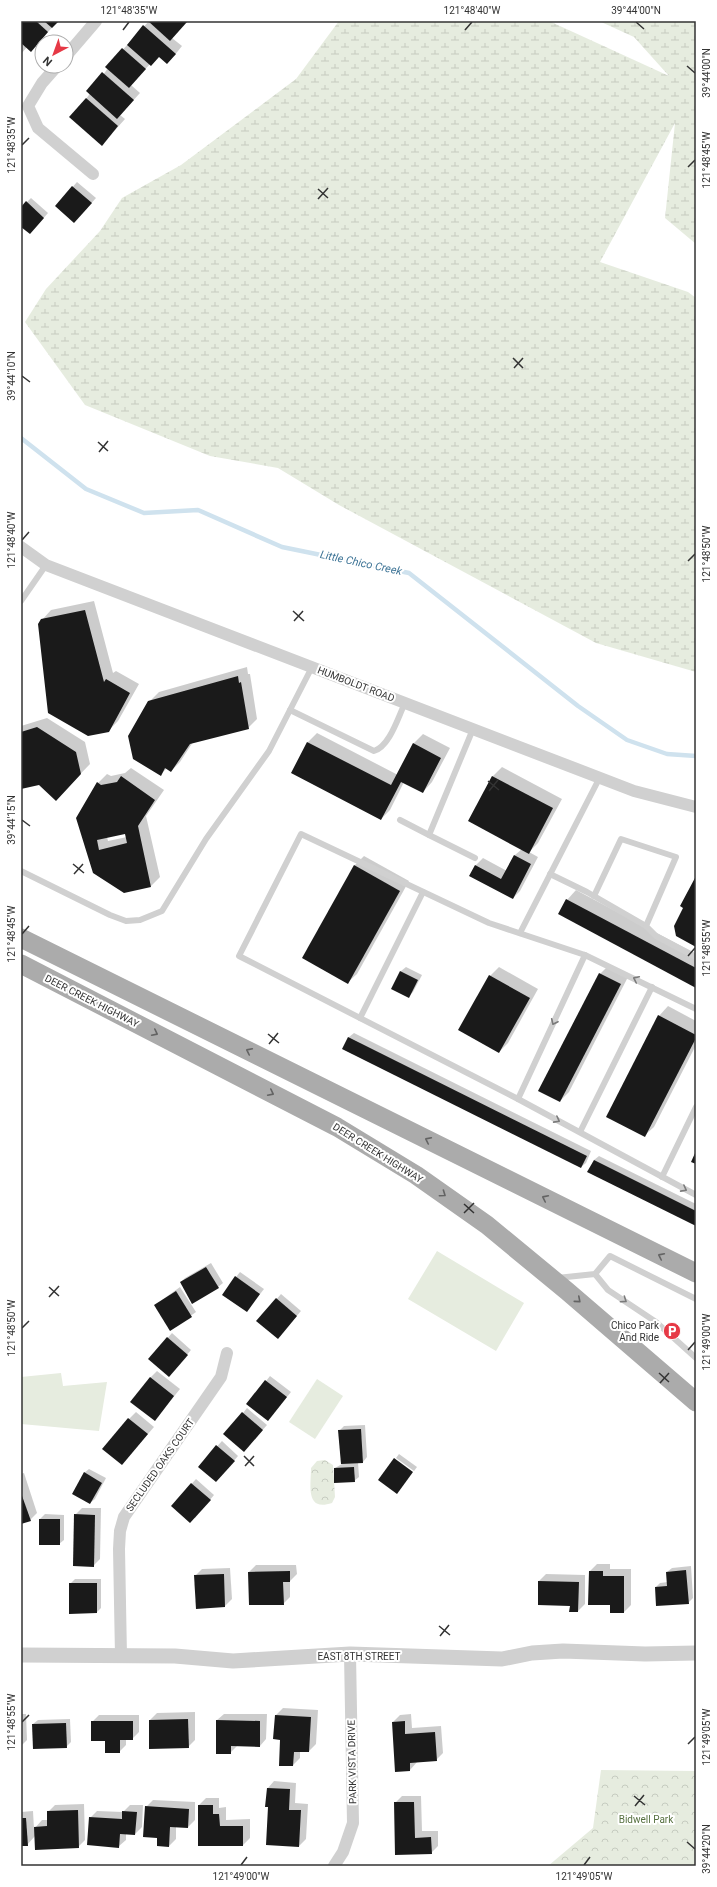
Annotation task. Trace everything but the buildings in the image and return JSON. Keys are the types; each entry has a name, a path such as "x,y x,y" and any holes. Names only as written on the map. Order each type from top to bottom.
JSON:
{"main road":[{"path":"21,938 696,1273"},
{"name":"DEER CREEK HIGHWAY","path":"21,964 337,1127 416,1175 486,1225 552,1279 696,1402"}],"street":[{"path":"74,47 96,21"},
{"path":"50,74 42,83 28,106 38,128 93,174"},
{"name":"HUMBOLDT ROAD","path":"21,547 46,564 312,667 634,791 696,808"},
{"name":"SECLUDED OAKS COURT","path":"121,1656 119,1549 120,1531 124,1517 221,1377 227,1353"},
{"name":"EAST 8TH STREET","path":"21,1655 175,1656 233,1661 350,1654 502,1659 532,1653 563,1651 645,1654 696,1653"},
{"name":"PARK VISTA DRIVE","path":"334,1866 343,1852 352,1823 350,1654"}],"lane":[{"path":"21,601 46,564"},
{"path":"21,871 110,915 126,921 140,920 162,911 206,839 269,752 312,667"},
{"path":"290,710 374,751 381,749 386,743 405,702"},
{"path":"429,835 473,729"},
{"path":"520,933 600,778"},
{"path":"400,820 475,858"},
{"path":"696,1009 585,955 489,923 301,834 239,956 518,1099 696,1195"},
{"path":"594,896 621,839 676,857 646,926"},
{"path":"550,874 594,896 646,926 656,936 696,957"},
{"path":"360,1018 424,892"},
{"path":"518,1099 585,955"},
{"path":"580,1132 652,987"},
{"path":"662,1177 696,1107"},
{"path":"552,1279 596,1274 610,1256 696,1299"},
{"path":"596,1274 608,1290 656,1322 696,1358"}],"green space":[{"path":"339,21 549,21 669,76 634,37 599,21 696,21 696,244 665,218 675,123 600,262 688,292 696,298 696,672 596,643 339,505 278,468 210,456 85,405 25,322 46,289 100,231 122,198 181,165 296,79"},
{"path":"437,1251 524,1303 496,1351 408,1299"},
{"path":"61,1373 63,1386 107,1382 99,1431 21,1424 21,1377"},
{"path":"317,1379 343,1396 315,1439 289,1422"},
{"path":"325,1460 333,1465 335,1497 332,1503 323,1505 317,1504 313,1500 310,1482 311,1468 317,1461"},
{"name":"Bidwell Park","path":"601,1770 696,1771 696,1866 548,1866 593,1828"}],"waterway":[{"name":"Little Chico Creek","path":"21,438 86,489 144,513 198,510 282,547 409,573 578,706 627,740 667,754 696,756"}],"place":[{"name":"Chico Park And Ride","path":"672,1331"}]}
